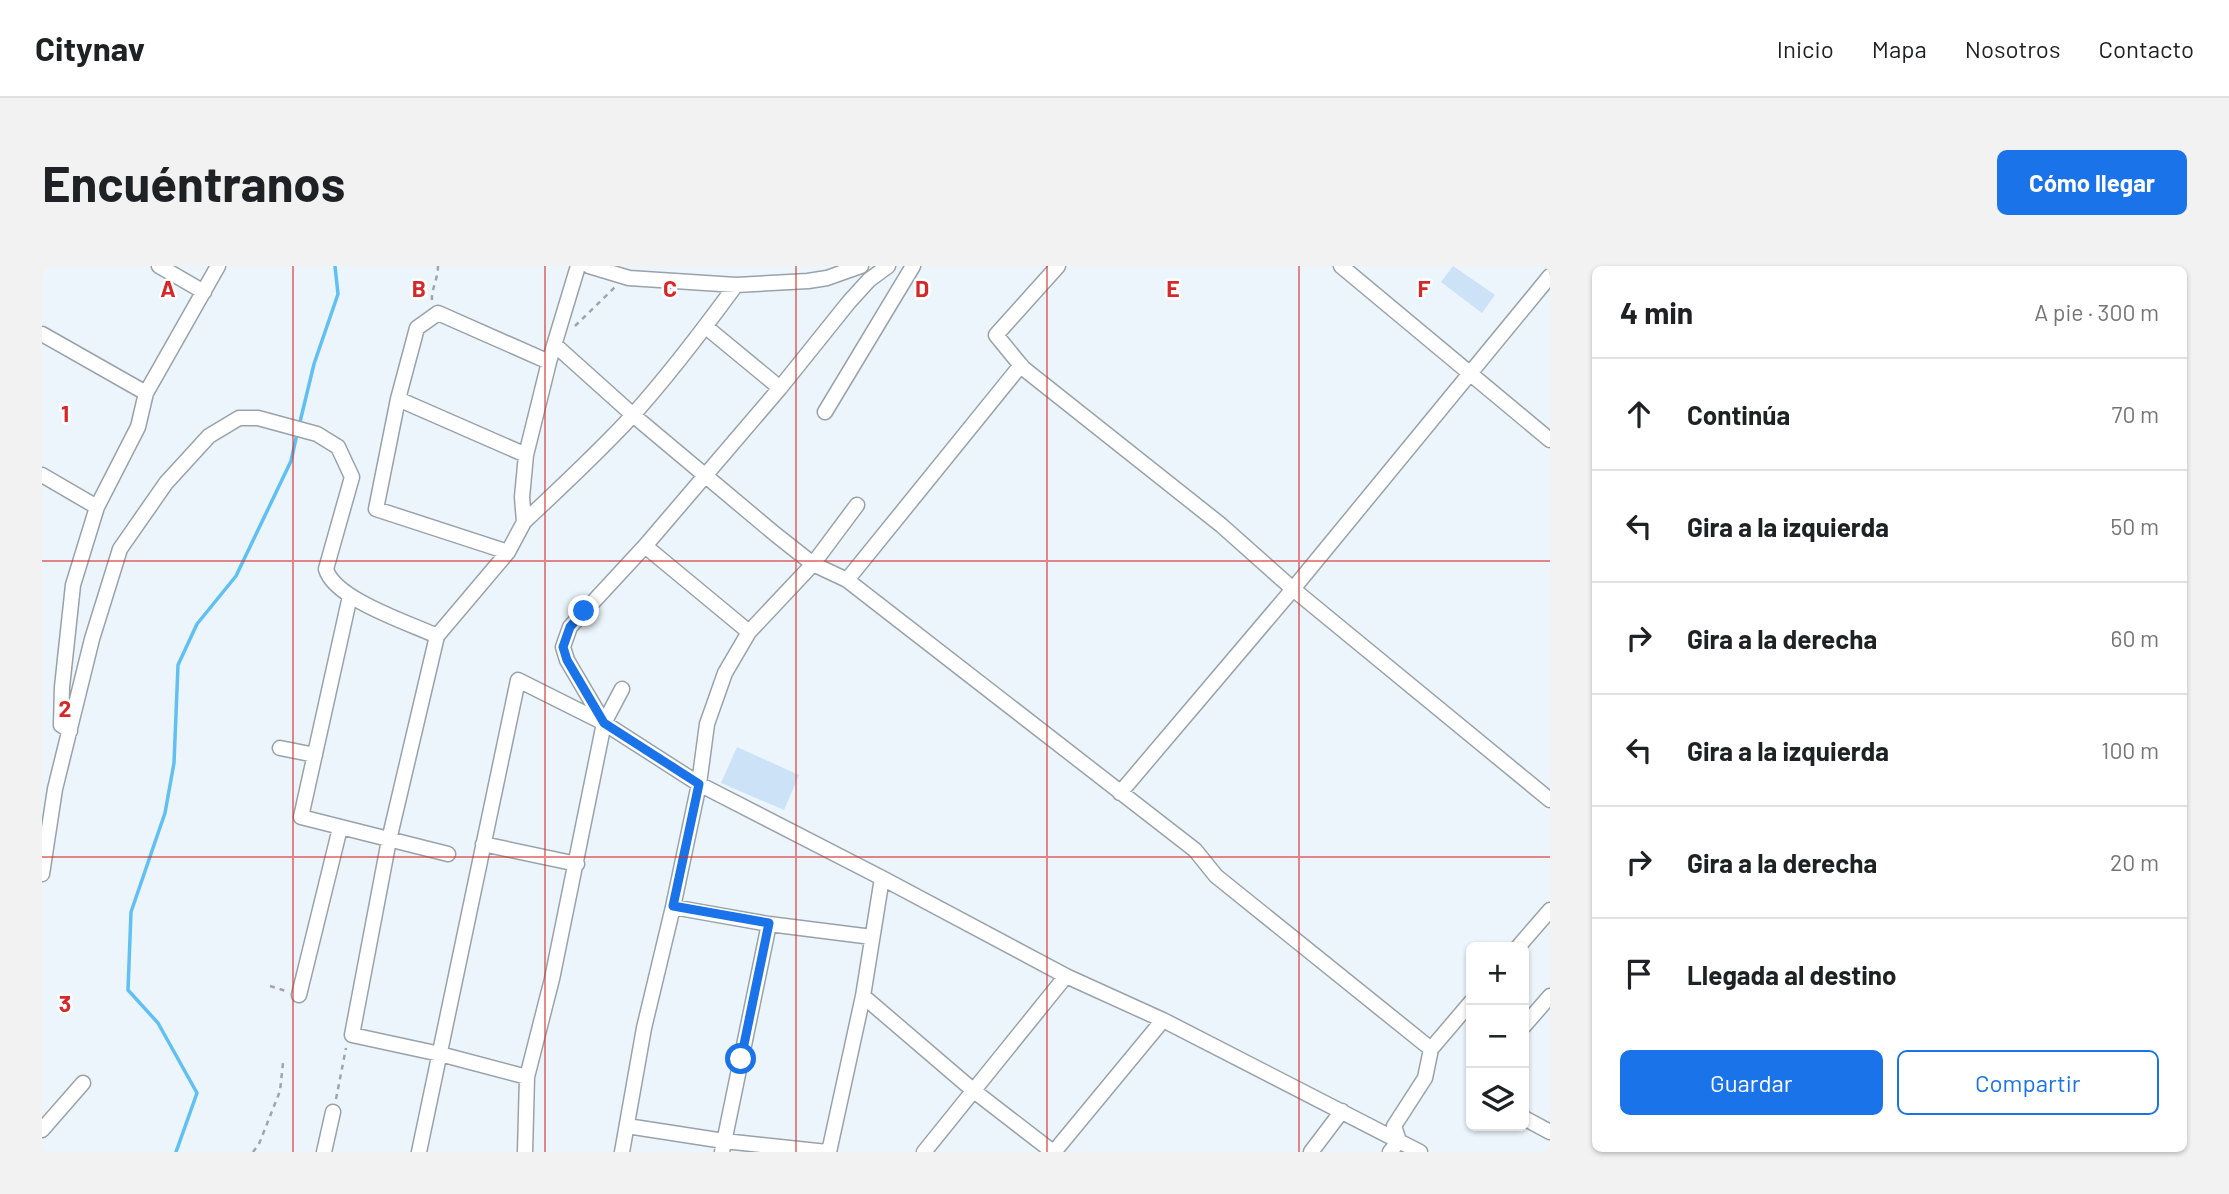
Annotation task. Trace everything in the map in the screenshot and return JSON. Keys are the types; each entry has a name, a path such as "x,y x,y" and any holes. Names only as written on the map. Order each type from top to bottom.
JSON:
{"street":[{"path":"159,266 204,292"},
{"path":"69,731 61,725 62,687 74,585 97,506 138,427 146,393 218,266"},
{"path":"524,522 522,497 526,455 549,362 578,266"},
{"path":"589,266 625,276 736,285 808,281 827,278 862,266"},
{"path":"604,723 567,660 563,647 570,627 645,546 780,388 849,302 869,280 888,266"},
{"path":"825,412 913,266"},
{"path":"1058,266 996,335 1021,365 1221,525 1293,589 1550,800"},
{"path":"1341,266 1550,440"},
{"path":"1120,793 1293,589 1550,276"},
{"path":"527,1077 352,1035 389,840 437,636 508,552 524,522 633,415 706,327 736,285"},
{"path":"508,552 376,509 398,399 417,328 438,313 549,362"},
{"path":"706,327 780,388"},
{"path":"42,334 146,393"},
{"path":"555,345 705,476 814,564 847,580 1195,850 1216,876 1432,1049"},
{"path":"847,580 1021,365"},
{"path":"398,399 526,455"},
{"path":"42,874 55,789 92,639 120,549 166,483 209,436 239,418 258,418 317,434 338,447 352,477 326,569 328,577 350,596 437,636"},
{"path":"42,475 97,506"},
{"path":"622,1152 644,1028 699,784 707,724 725,673 749,632 814,564 857,505"},
{"path":"645,546 749,632"},
{"path":"350,596 301,817 448,854"},
{"path":"419,1152 519,680 604,723 699,784 1066,976 1163,1020 1342,1111 1395,1147 1419,1152"},
{"path":"525,1152 527,1077 552,979 604,723 622,688"},
{"path":"280,748 315,755"},
{"path":"299,995 340,828"},
{"path":"484,844 577,864"},
{"path":"628,1126 723,1147 828,1152 863,996 883,878"},
{"path":"673,906 872,937"},
{"path":"1522,942 1550,910"},
{"path":"723,1147 769,923"},
{"path":"924,1152 1066,976"},
{"path":"863,996 974,1091 1054,1152 1163,1020"},
{"path":"1529,1020 1550,996"},
{"path":"1395,1147 1394,1126 1425,1078 1432,1049 1469,1005"},
{"path":"42,1130 82,1083"},
{"path":"1311,1152 1342,1111"},
{"path":"324,1152 333,1112"},
{"path":"1529,1121 1550,1132"}],"path":[{"path":"438,266 438,279 431,296 438,313"},
{"path":"574,327 625,276"},
{"path":"270,986 299,995"},
{"path":"333,1112 345,1051 352,1035"},
{"path":"253,1152 280,1091 283,1063"}],"shaded area":[{"path":"1453,266 1495,295 1482,313 1441,282"},
{"path":"737,747 799,775 784,810 721,783"}],"waterway":[{"path":"299,426 314,364 338,294 335,266"},
{"path":"176,1152 197,1093 158,1023 128,990 131,912 165,813 174,763 178,665 197,624 236,576 291,461 297,434"}],"route":[{"path":"584,611 570,627 563,647 567,660 604,723 699,784 673,906 769,923 741,1059"}]}
